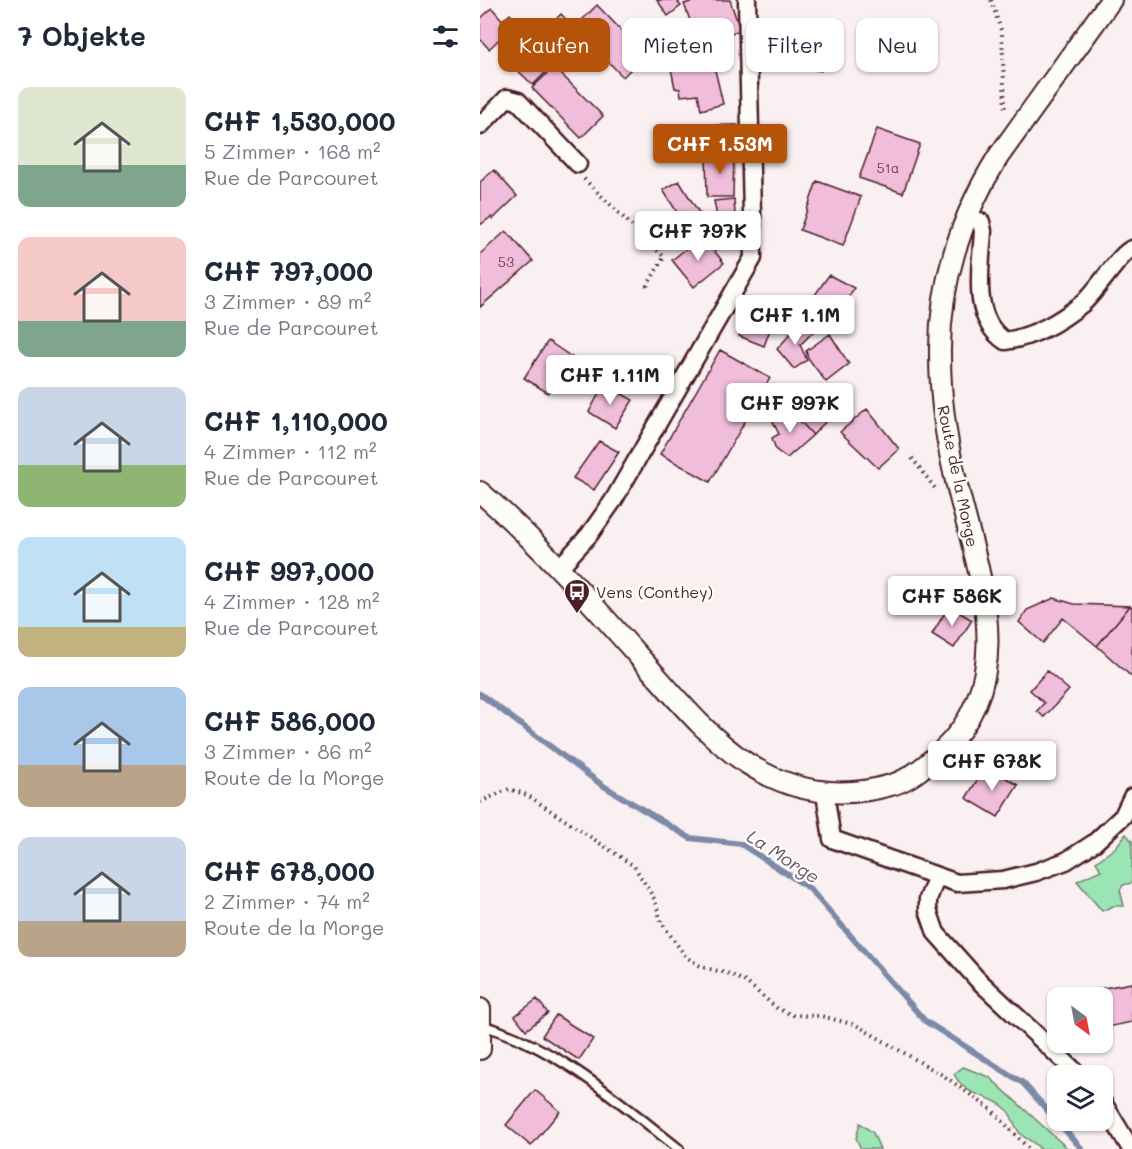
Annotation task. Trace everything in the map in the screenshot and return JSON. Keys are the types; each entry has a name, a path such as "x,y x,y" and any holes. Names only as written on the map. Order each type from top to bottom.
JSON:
{"street":[{"path":"560,567 589,535 613,501 753,258 747,0"},
{"name":"Route de la Morge","path":"480,492 560,567 676,698 743,761 794,787 825,793 873,790 900,783 924,767 948,745 971,714 985,678 989,639 987,610 948,444 941,396 939,352 946,287 955,250 982,182 1111,0"},
{"path":"480,126 507,98 518,101 578,164"},
{"path":"968,216 981,222 983,231 981,303 995,334 1005,341 1023,338 1040,330 1083,303 1115,267 1120,256 1132,249"},
{"path":"825,793 832,839 957,883 1003,880 1036,872 1066,861 1094,843 1122,816 1132,797"},
{"path":"937,876 928,899 928,910 936,933 977,979 1068,1065"},
{"path":"480,1049 481,1017"},
{"path":"1113,1119 1131,1149"}],"lane":[{"path":"481,1017 502,1031 561,1060 602,1088 680,1149"}],"path":[{"path":"991,0 1002,33 1006,110"},
{"path":"578,164 582,178 664,257 647,286 650,288"},
{"path":"912,458 938,492"},
{"path":"480,802 509,789 527,795 634,866 655,900 661,922 686,957 702,968 730,974 746,982 778,1009 793,1015 821,1016 856,1025 876,1036 944,1076 992,1110 1029,1149"}],"green space":[{"path":"1126,834 1132,841 1132,883 1123,885 1120,890 1124,906 1113,906 1102,911 1077,881 1101,870 1096,862 1115,848"},
{"path":"963,1067 989,1077 1068,1149 1040,1149 1019,1132 1004,1107 964,1087 954,1074"},
{"path":"860,1123 873,1133 880,1149 861,1149 856,1138"}],"building":[{"path":"657,0 681,0 678,3 681,6 668,16"},
{"path":"697,0 730,0 740,30 734,32 734,18 689,18 684,4"},
{"path":"597,5 609,18 584,18"},
{"path":"492,8 500,18 498,18 498,40 489,49 480,39 480,19"},
{"path":"610,19 622,31 622,72 628,72 623,77 610,63"},
{"path":"519,72 546,72 533,85"},
{"path":"549,72 559,72 603,116 581,138 532,88"},
{"path":"672,72 716,72 723,104 701,110 698,94 681,96 680,89 675,88"},
{"path":"737,125 734,154 706,155 703,159 690,157 690,126"},
{"path":"877,129 920,144 903,193 859,178"},
{"path":"734,154 733,197 707,197 706,155"},
{"path":"494,170 517,196 493,219 491,217 480,225 480,182"},
{"path":"679,181 703,219 687,228 663,190"},
{"path":"817,181 861,197 843,246 800,230"},
{"path":"734,199 735,214 717,217 714,201"},
{"path":"506,231 533,261 480,307 480,254"},
{"path":"702,236 724,263 694,287 672,260"},
{"path":"829,275 854,288 832,326 806,313 812,299"},
{"path":"750,303 775,316 764,346 739,336"},
{"path":"801,322 813,332 800,345 807,360 794,369 777,349"},
{"path":"830,334 849,364 826,382 808,358 806,351"},
{"path":"548,341 573,358 548,393 524,378"},
{"path":"720,350 770,378 710,482 660,454"},
{"path":"604,384 633,400 615,428 589,412"},
{"path":"803,396 827,420 813,435 789,409 789,406"},
{"path":"789,409 813,435 787,458 776,450 772,438 779,434 773,422"},
{"path":"867,409 899,449 878,468 840,432"},
{"path":"599,441 619,452 594,490 573,478"},
{"path":"1054,598 1074,604 1130,606 1097,646 1063,618 1043,643 1019,622 1027,610"},
{"path":"949,606 972,620 954,648 932,634"},
{"path":"1130,606 1132,607 1132,677 1097,646"},
{"path":"1047,671 1069,690 1044,717 1037,711 1044,703 1030,690"},
{"path":"986,766 1018,785 998,817 966,798"},
{"path":"1132,983 1132,1022 1113,1026 1113,987 1110,987"},
{"path":"537,999 548,1013 526,1030 515,1016"},
{"path":"556,1015 593,1039 579,1060 542,1036"},
{"path":"535,1090 560,1111 531,1146 506,1125"}],"waterway":[{"name":"La Morge","path":"480,694 602,785 690,838 741,844 809,888 925,1021 1023,1083 1082,1149"}],"place":[{"name":"Vens (Conthey)","path":"577,615"}]}
